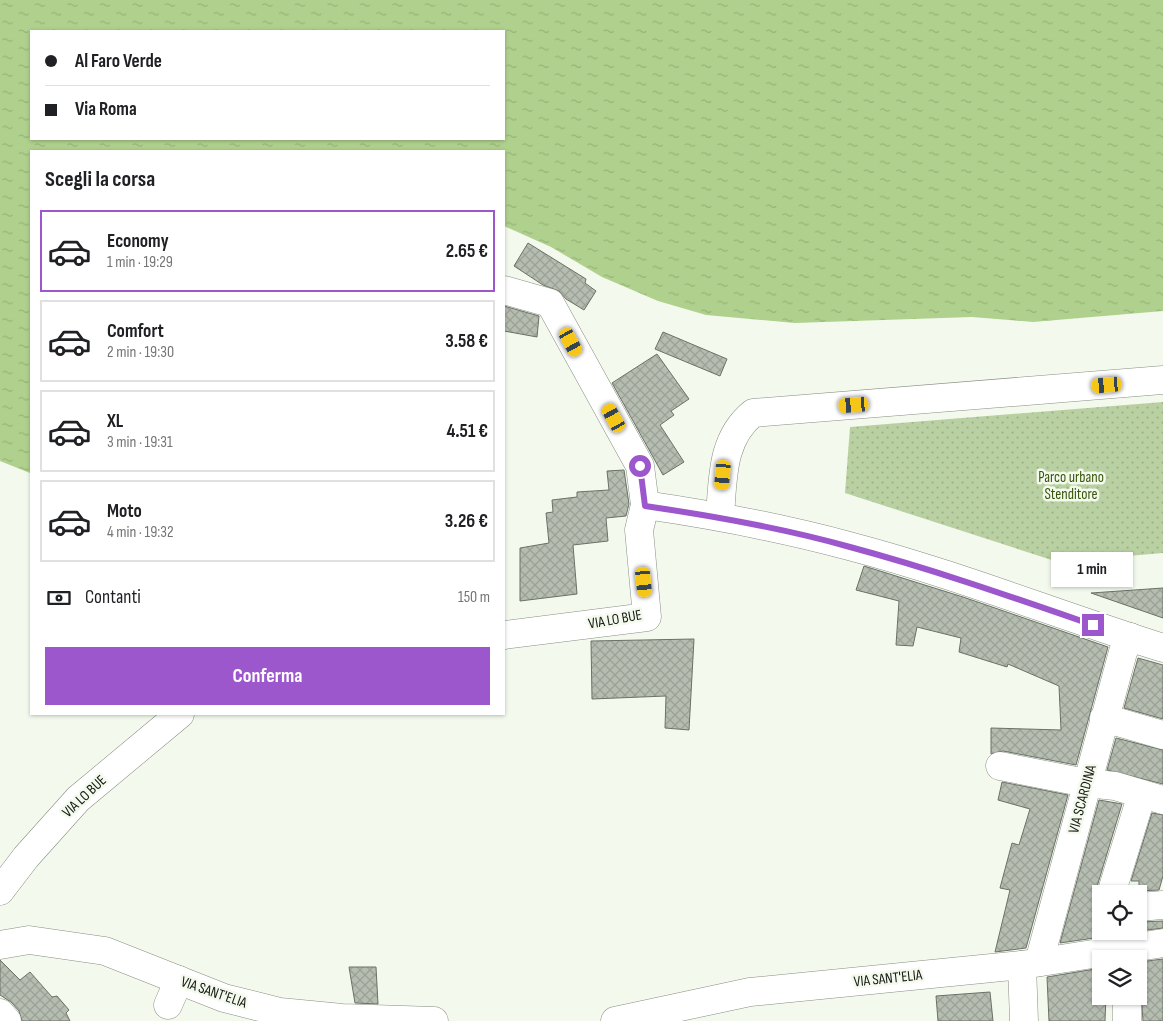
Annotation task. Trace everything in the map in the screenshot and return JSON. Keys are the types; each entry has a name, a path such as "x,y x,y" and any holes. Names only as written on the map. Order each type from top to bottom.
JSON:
{"street":[{"path":"505,290 550,303 640,466 645,506 720,516 849,546 964,580 1163,648"},
{"path":"720,516 725,459 732,437 741,422 753,414 1163,380"},
{"name":"VIA LO BUE","path":"505,635 647,617 639,530 645,506"},
{"name":"VIA SCARDINA","path":"1024,1021 1030,963 1086,783 1123,652 1130,638"},
{"name":"VIA LO BUE","path":"0,891 26,857 78,799 179,715"},
{"path":"1104,718 1163,735"},
{"path":"1000,766 1086,783 1115,786 1152,797 1115,885"},
{"path":"1147,906 1163,905"},
{"name":"VIA SANT'ELIA","path":"0,946 30,940 105,951 178,980 225,1010 280,1012 342,1018 434,1021"},
{"name":"VIA SANT'ELIA","path":"1139,950 1163,943"},
{"name":"VIA SANT'ELIA","path":"615,1021 750,992 1092,957"},
{"path":"168,1005 178,980"},
{"path":"1127,1021 1128,1005"},
{"path":"0,1013 7,1021"}],"green space":[{"name":"Parco urbano Stenditore","path":"1163,402 1163,553 1058,562 845,493 850,427"}],"water":[{"path":"0,0 1163,0 1163,311 1033,322 972,317 795,323 706,315 658,301 602,277 551,247 505,226 505,150 30,150 30,473 0,461"}],"building":[{"path":"528,243 586,279 585,283 596,291 584,310 566,299 559,291 543,285 514,266"},
{"path":"505,306 539,316 537,337 505,331"},
{"path":"663,332 727,359 720,376 655,349"},
{"path":"657,354 689,399 671,411 674,415 660,425 684,462 663,475 612,383"},
{"path":"624,470 629,504 626,516 606,518 608,541 573,545 577,594 520,601 520,548 549,543 546,513 553,512 552,500 577,497 577,492 609,490 607,471"},
{"path":"864,566 963,597 1108,647 1076,765 1003,751 991,754 991,728 1061,730 1059,686 1008,664 1007,667 959,652 961,638 917,627 913,646 896,645 899,601 856,590"},
{"path":"1163,588 1163,618 1091,593"},
{"path":"694,639 689,730 665,728 666,696 592,699 591,641"},
{"path":"1138,658 1163,665 1163,719 1124,708"},
{"path":"1116,738 1163,750 1163,784 1107,770"},
{"path":"1002,782 1068,795 1026,948 995,952 1010,890 1000,888 1012,843 1019,845 1030,809 998,800"},
{"path":"1099,800 1122,804 1098,885 1092,885 1092,938 1060,943"},
{"path":"1152,813 1163,815 1163,876 1159,890 1147,891 1147,885 1139,885 1139,881 1131,881"},
{"path":"1163,921 1163,928 1147,930 1147,922"},
{"path":"1163,959 1163,1021 1143,1021 1142,1005 1147,1005 1147,961"},
{"path":"0,960 20,980 30,972 52,997 57,996 69,1010 66,1013 70,1021 22,1021 19,1011 11,1002 0,995"},
{"path":"349,967 376,967 378,1004 355,1003"},
{"path":"1092,970 1092,1005 1106,1005 1105,1021 1049,1021 1047,977"},
{"path":"990,992 993,1021 938,1021 936,996"}],"route":[{"path":"640,466 645,506 720,516 849,546 964,580 1093,625"}]}
